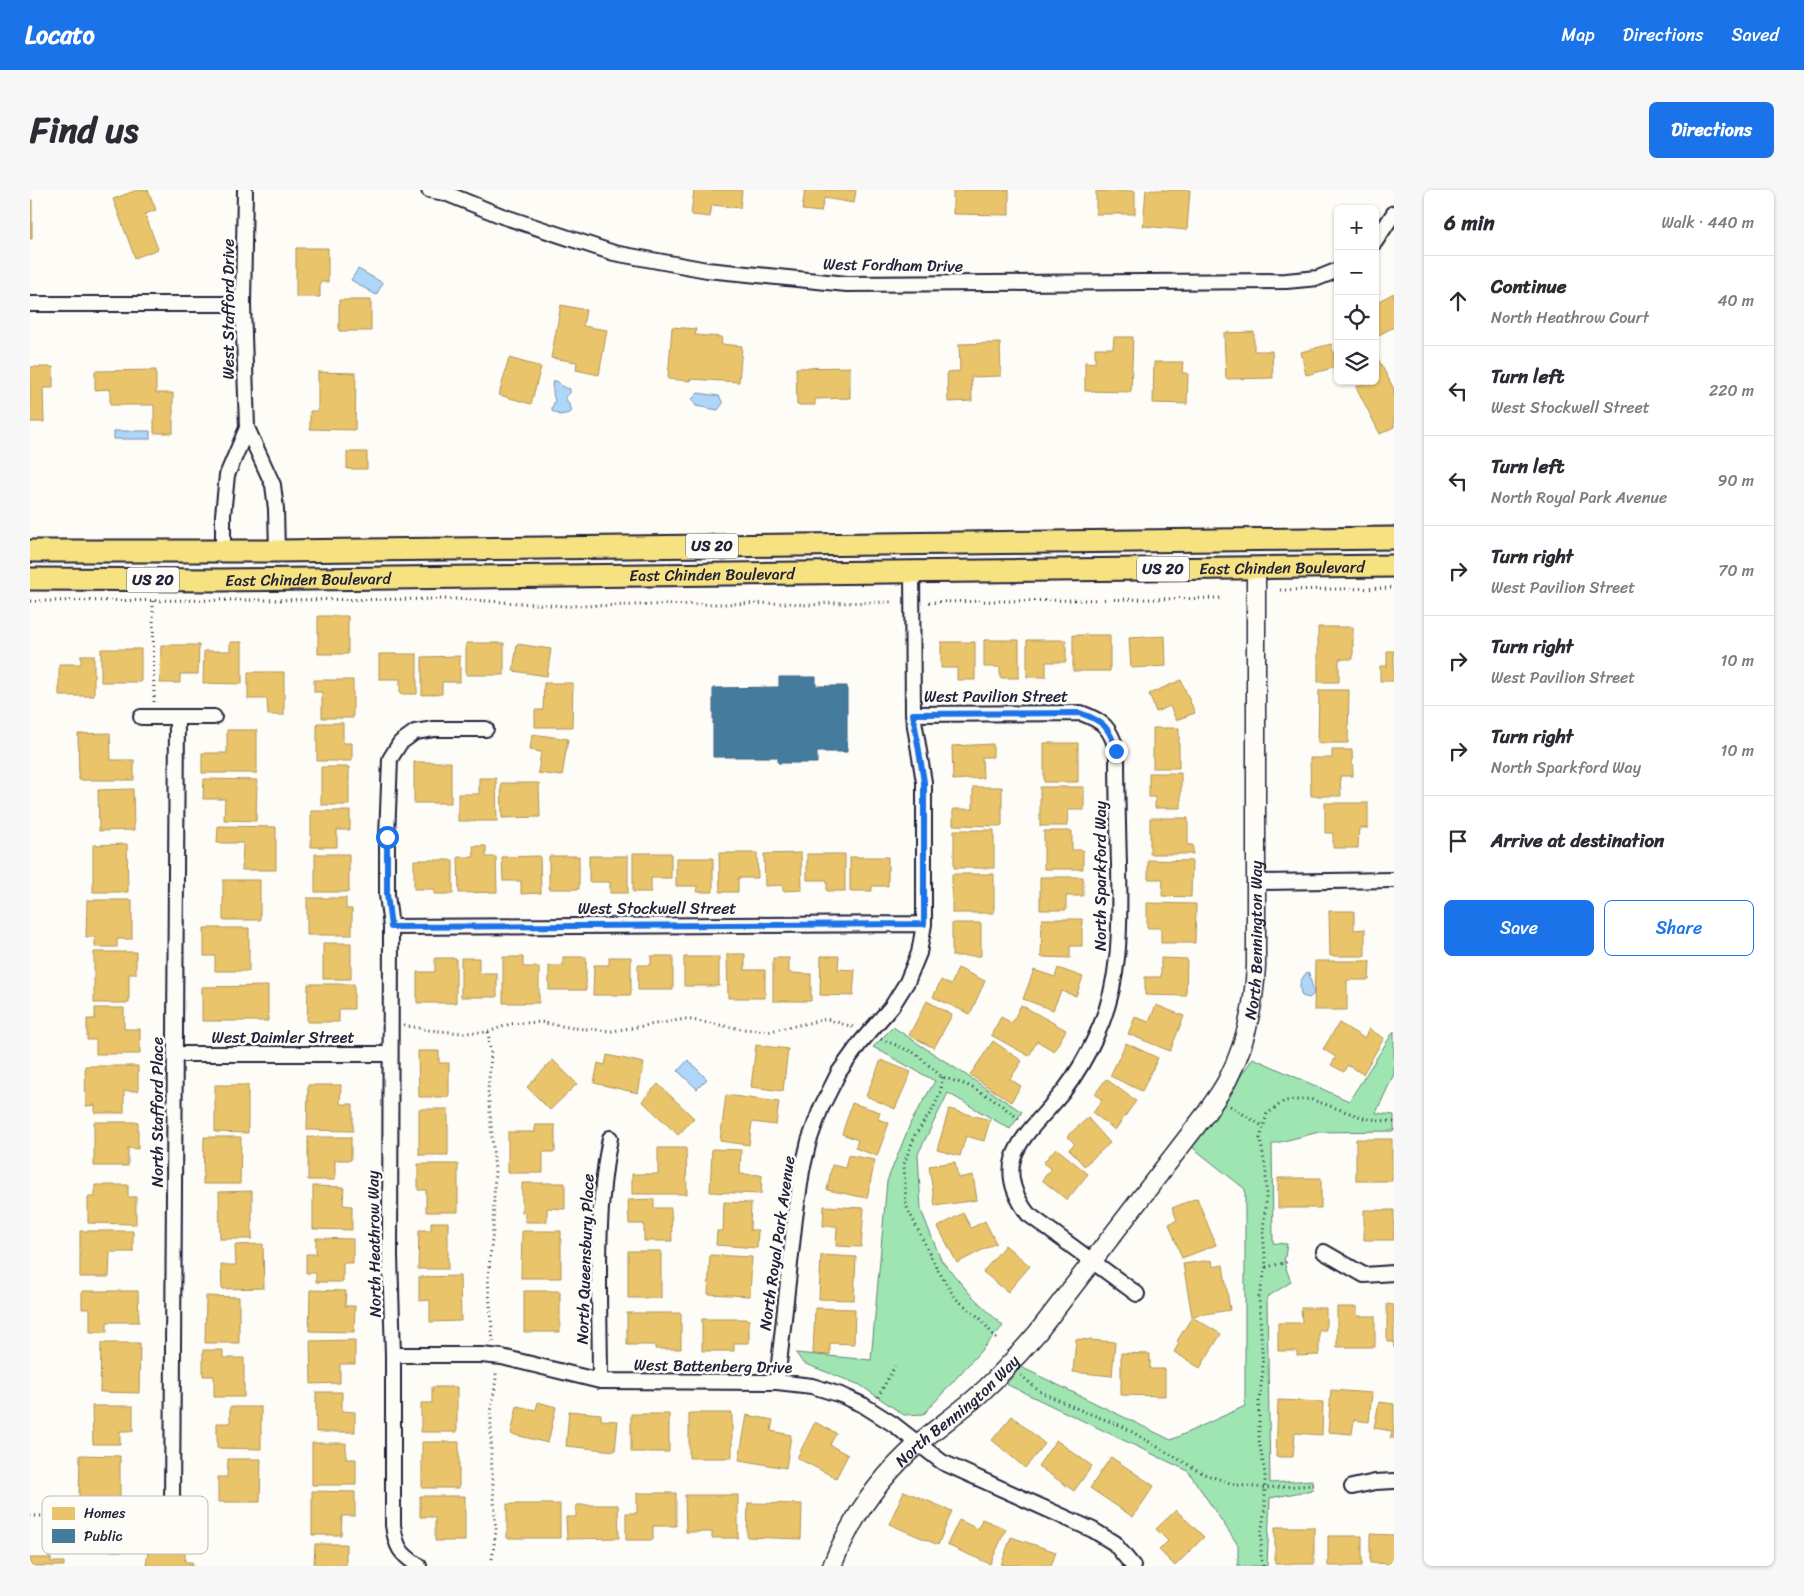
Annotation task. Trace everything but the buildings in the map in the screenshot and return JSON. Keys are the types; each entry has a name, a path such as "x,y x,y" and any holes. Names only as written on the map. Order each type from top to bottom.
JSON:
{"main road":[{"name":"East Chinden Boulevard","path":"30,551 277,551 1394,538"},
{"path":"912,572 949,555 1174,552 1231,540"},
{"path":"30,566 241,566 277,551"},
{"name":"East Chinden Boulevard","path":"30,579 153,580 1394,566"}],"street":[{"name":"West Stafford Drive","path":"245,190 243,304 248,428 273,485 276,509 277,551"},
{"name":"West Fordham Drive","path":"429,190 614,253 707,270 847,284 1286,281 1318,278 1334,272"},
{"path":"1379,236 1394,213"},
{"path":"30,304 243,304"},
{"name":"West Stafford Drive","path":"223,551 223,515 227,475 248,428"},
{"name":"North Bennington Way","path":"832,1566 850,1526 881,1481 918,1444 983,1391 1016,1358 1038,1332 1207,1112 1228,1080 1240,1053 1249,1021 1254,992 1256,569"},
{"name":"North Royal Park Avenue","path":"777,1382 795,1218 802,1171 809,1141 821,1108 840,1072 860,1043 892,1006 907,982 919,953 924,924 924,782 913,714 912,572"},
{"name":"West Pavilion Street","path":"913,714 1080,713 1094,718 1106,726"},
{"path":"148,717 214,717"},
{"name":"North Stafford Place","path":"172,1496 177,717"},
{"name":"North Sparkford Way","path":"1093,1261 1028,1214 1017,1200 1011,1182 1011,1162 1020,1142 1064,1091 1079,1068 1097,1035 1108,1004 1116,972 1120,932 1116,751 1113,738 1106,726"},
{"name":"North Heathrow Way","path":"419,1566 405,1557 396,1543 393,1525 393,1356 390,1256 391,927 387,894 390,759 400,743 415,732 434,729 486,728"},
{"path":"1256,882 1394,880"},
{"name":"West Stockwell Street","path":"391,927 924,924"},
{"name":"West Daimler Street","path":"175,1054 390,1054"},
{"name":"North Queensbury Place","path":"600,1381 601,1207 610,1138"},
{"path":"1324,1252 1364,1275 1394,1273"},
{"path":"1093,1261 1137,1294"},
{"name":"West Battenberg Drive","path":"393,1356 502,1357 600,1381 620,1383 777,1382 812,1386 841,1395 863,1405 893,1424 942,1462 1093,1530 1114,1543 1133,1566"},
{"path":"1352,1487 1375,1482 1394,1481"}],"path":[{"path":"148,717 153,580"},
{"path":"1280,590 1394,588"},
{"path":"929,602 1223,598"},
{"path":"30,601 456,600 566,606 793,603 799,605 891,602"},
{"path":"401,1024 429,1030 488,1032 510,1024 540,1022 573,1028 612,1031 686,1019 742,1029 770,1030 827,1019 853,1027"},
{"path":"488,1032 491,1055 488,1091 495,1171 493,1230 488,1278 493,1343"},
{"path":"876,1037 914,1053 942,1077 967,1085 992,1098 1019,1119"},
{"path":"942,1077 941,1091 933,1109 914,1134 904,1164 906,1205 935,1265 955,1298 980,1318 998,1341"},
{"path":"1263,1566 1261,1536 1265,1506 1265,1474 1259,1440 1259,1401 1263,1370 1259,1297 1266,1267 1263,1233 1266,1171 1260,1138 1267,1114 1284,1101 1310,1099 1364,1118 1394,1122"},
{"path":"1227,1104 1264,1127"},
{"path":"1266,1267 1288,1262"},
{"path":"878,1398 895,1366"},
{"path":"492,1559 496,1531 491,1454 491,1413 496,1368"},
{"path":"1021,1375 1039,1391 1080,1410 1122,1426 1204,1474 1236,1485 1265,1488 1314,1485"}],"green space":[{"path":"893,1027 1022,1112 1010,1129 948,1093 918,1154 921,1210 941,1260 971,1295 1003,1326 924,1414 904,1415 860,1385 803,1363 796,1353 871,1360 887,1181 911,1122 935,1081 873,1047"},
{"path":"1394,1031 1394,1074 1376,1113 1394,1115 1394,1131 1319,1132 1272,1144 1273,1243 1287,1244 1284,1263 1291,1282 1267,1297 1270,1483 1312,1480 1312,1490 1270,1498 1267,1566 1238,1566 1238,1545 1188,1471 1006,1384 1021,1367 1171,1440 1245,1406 1245,1189 1192,1147 1253,1058 1349,1101"}],"water":[{"path":"358,269 383,283 376,295 351,280"},
{"path":"553,381 557,381 563,387 570,389 570,393 565,397 572,410 570,413 560,415 552,411 555,400 552,386"},
{"path":"698,393 719,396 723,403 718,410 696,406 692,399"},
{"path":"114,431 150,431 150,439 114,439"},
{"path":"1307,972 1309,973 1314,994 1309,998 1302,996 1300,989 1301,980"},
{"path":"688,1060 707,1079 697,1089 678,1071"}],"route":[{"path":"387,837 387,894 391,927 924,924 924,782 913,714 1080,713 1094,718 1106,726 1113,738 1116,751"}]}
